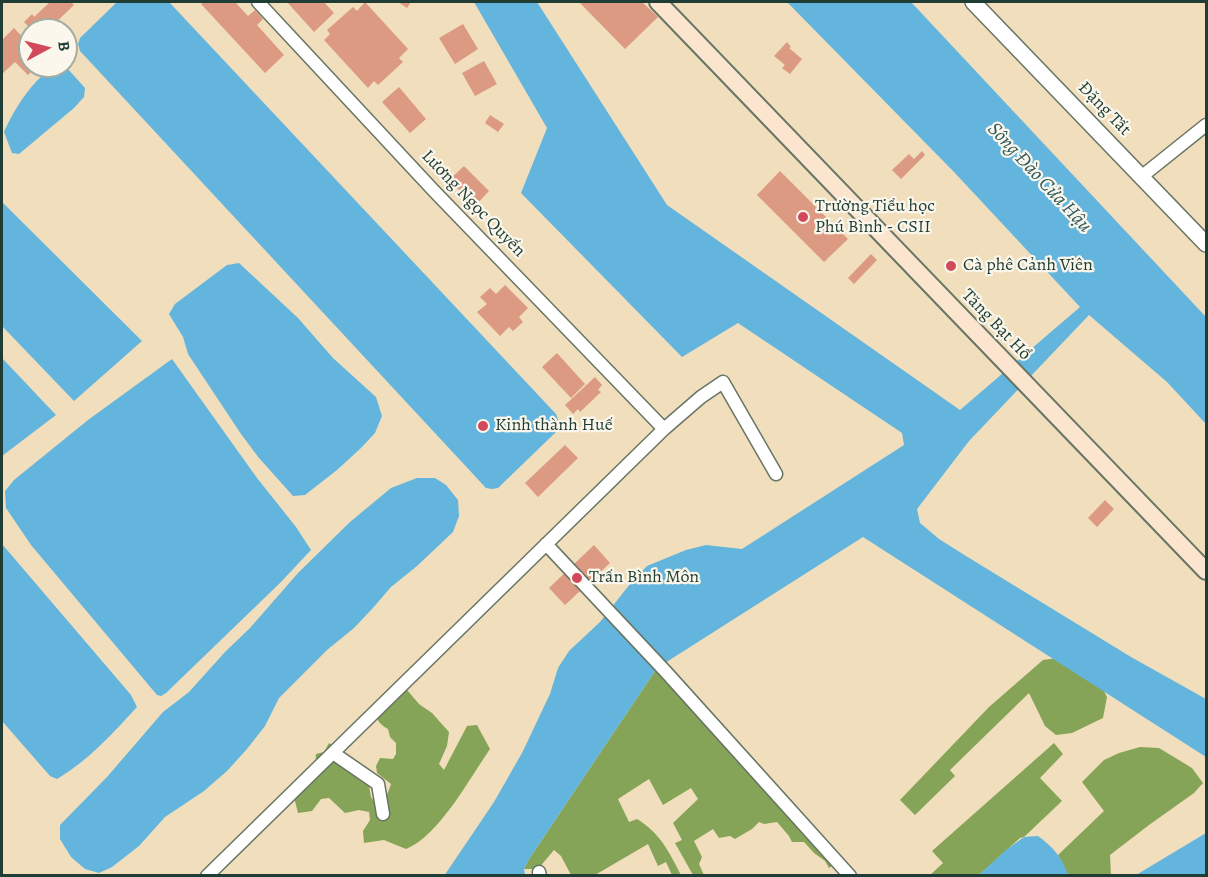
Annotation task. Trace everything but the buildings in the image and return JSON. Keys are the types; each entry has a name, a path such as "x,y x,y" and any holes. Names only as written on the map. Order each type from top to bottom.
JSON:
{"main road":[{"name":"Tăng Bạt Hổ","path":"658,2 1206,571"}],"street":[{"name":"Lương Ngọc Quyến","path":"258,2 434,191 664,429"},
{"name":"Đặng Tất","path":"973,2 1206,244"},
{"path":"1141,177 1206,125"},
{"path":"207,876 664,429 723,382 776,474"},
{"path":"546,544 666,672 850,876"},
{"path":"333,753 378,784 382,814"}],"green space":[{"path":"1065,657 1098,679 1107,697 1103,718 1072,733 1056,735 1045,726 1029,693 950,770 955,776 915,815 900,800 989,707 1043,660"},
{"path":"657,668 836,863 829,868 825,861 804,842 792,842 777,822 764,824 759,822 735,839 730,836 719,838 713,829 694,841 702,857 699,864 704,875 693,875 675,843 682,840 673,823 698,799 691,788 663,805 649,779 618,799 629,822 637,819 658,837 681,875 672,875 666,862 658,866 648,844 595,875 571,875 561,856 554,850 538,869 524,869"},
{"path":"402,684 419,704 432,713 449,732 447,746 439,764 444,770 467,726 477,725 490,749 442,820 418,842 406,849 384,840 364,843 363,831 370,820 369,812 359,810 345,813 329,798 321,799 312,811 298,813 294,797 304,784 304,773 315,769 316,754 324,752 329,743 341,752 369,786 371,797 376,804 384,798 391,784 377,773 376,766 380,758 393,759 396,754 396,743 390,737 388,729 377,719 374,704"},
{"path":"1054,743 1063,754 1040,778 1062,801 979,875 930,875 943,863 932,851"},
{"path":"1140,747 1159,748 1192,768 1203,783 1194,793 1110,855 1111,875 1068,875 1058,855 1104,811 1082,782 1104,760"}],"water":[{"path":"117,2 169,2 556,414 559,422 558,430 498,488 486,488 80,51 78,44 80,38"},
{"name":"Sông Đào Cửa Hậu","path":"474,2 537,2 667,205 960,410 1080,307 954,172 787,2 911,2 1206,317 1206,424 1167,382 1089,315 969,441 917,509 920,523 939,539 966,556 1131,657 1206,699 1206,757 863,537 657,668 529,859 524,869 525,875 444,876 494,802 522,753 550,694 558,668 569,651 600,622 647,566 686,550 706,545 742,549 904,445 902,433 738,323 682,357 521,193 547,128"},
{"path":"40,78 76,78 85,88 84,97 19,154 12,153 4,132 19,104"},
{"path":"2,202 142,341 74,401 2,326"},
{"path":"239,263 298,318 333,358 376,397 382,416 375,433 361,448 305,495 293,496 259,458 188,354 183,337 169,314 175,304 227,265"},
{"path":"2,358 56,415 2,456"},
{"path":"172,359 311,550 280,583 161,696 157,695 31,545 6,508 5,491 14,480 88,420"},
{"path":"417,478 435,478 446,485 458,500 459,516 453,532 391,587 354,628 327,650 279,698 265,726 247,749 204,791 165,817 139,846 112,867 99,873 85,869 71,857 60,839 60,825 107,777 163,712 189,692 298,573 350,522 391,488"},
{"path":"2,544 131,695 137,707 90,755 57,779 50,776 2,721"},
{"path":"1206,833 1206,875 1136,875"},
{"path":"1038,836 1056,853 1068,875 979,875 1024,837"}],"place":[{"name":"Trường Tiểu học Phú Bình - CSII","path":"803,217"},
{"name":"Cà phê Cảnh Viên","path":"951,266"},
{"name":"Kinh thành Huế","path":"483,426"},
{"name":"Trấn Bình Môn","path":"577,578"}]}
